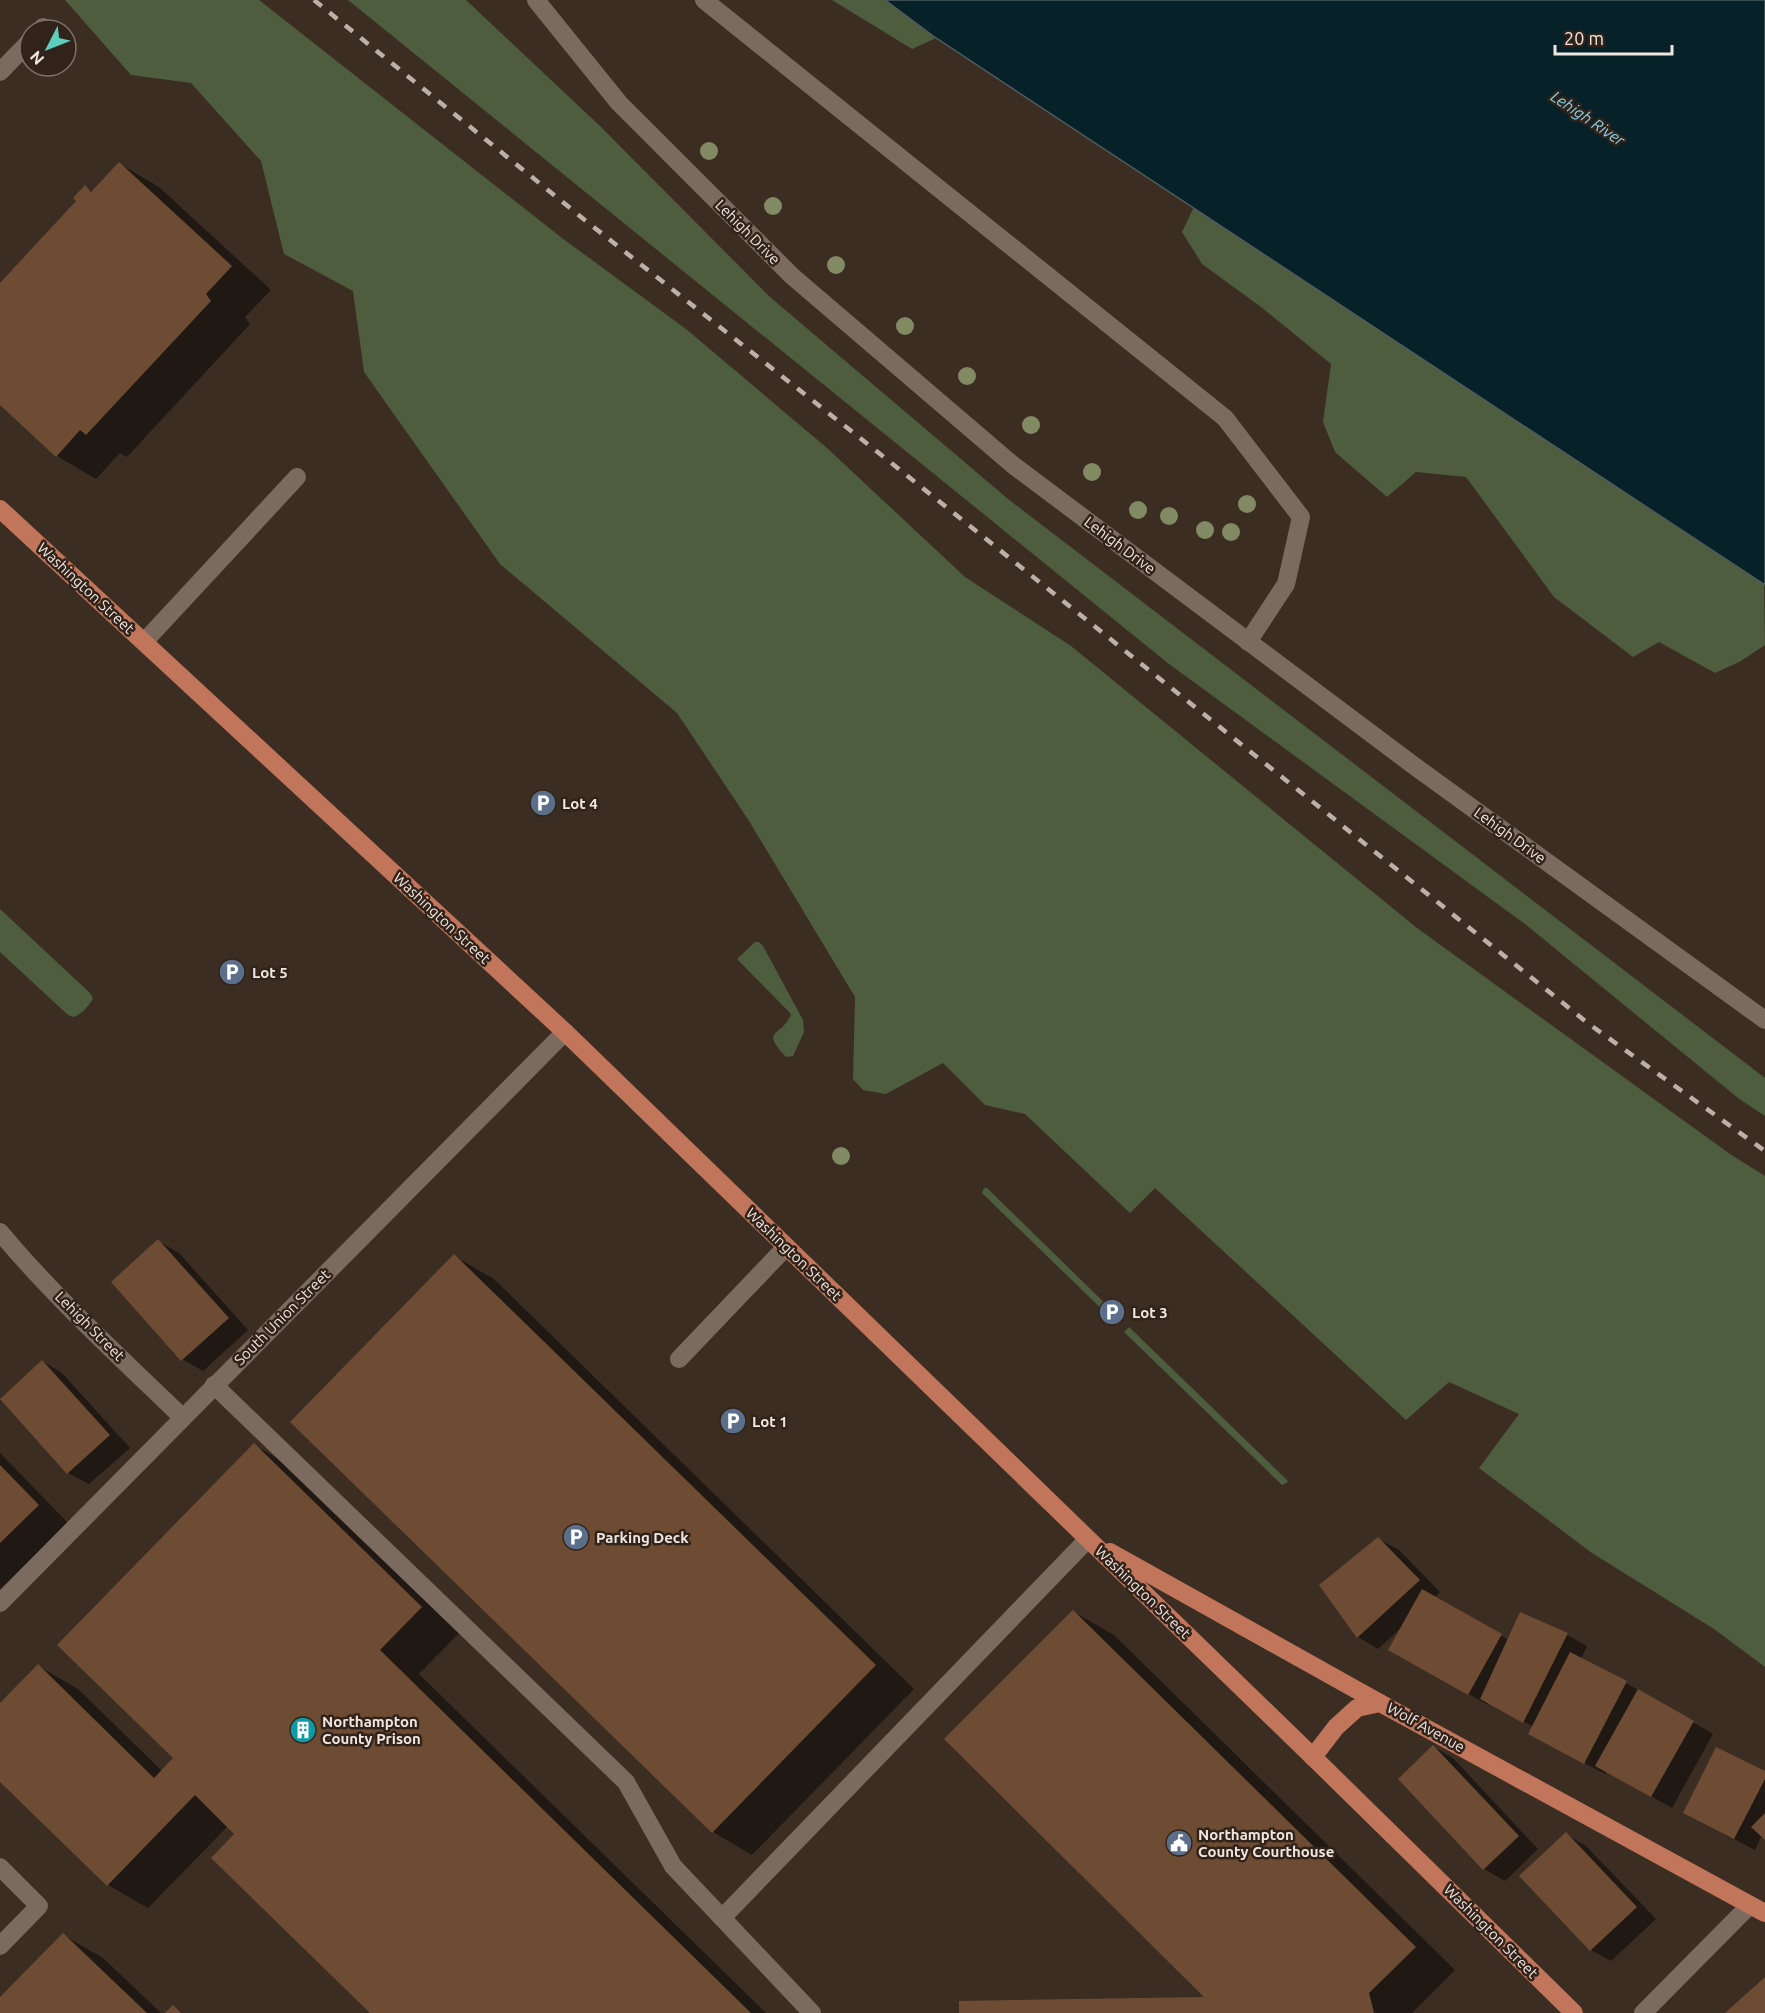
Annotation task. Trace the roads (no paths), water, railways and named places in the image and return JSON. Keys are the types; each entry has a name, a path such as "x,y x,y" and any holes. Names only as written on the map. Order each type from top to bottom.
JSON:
{"main road":[{"name":"Washington Street","path":"0,509 565,1032 1313,1756 1574,2013"},
{"name":"Wolf Avenue","path":"1088,1539 1380,1703 1758,1909"},
{"path":"1313,1756 1336,1727 1357,1708 1380,1703"}],"street":[{"name":"Lehigh Drive","path":"536,0 619,103 792,276 1013,465 1413,765 1765,1020"},
{"path":"704,0 1225,418 1301,517 1286,584 1248,642"},
{"path":"0,72 18,53"},
{"path":"144,642 297,477"},
{"name":"South Union Street","path":"0,1603 565,1032"},
{"name":"Lehigh Street","path":"0,1232 67,1304 182,1417"},
{"path":"679,1359 786,1247"},
{"path":"214,1385 626,1782 673,1866 812,2013"},
{"path":"722,1918 1088,1539"},
{"path":"0,1867 39,1906 0,1946"},
{"path":"1643,2013 1758,1909"}],"water":[{"name":"Lehigh River","path":"885,0 1765,0 1765,585 936,38"}],"railway":[{"path":"314,0 586,221 889,461 1589,1024 1765,1151"}],"place":[{"name":"Lot 4","path":"543,803"},
{"name":"Lot 5","path":"232,972"},
{"name":"Lot 3","path":"1112,1312"},
{"name":"Lot 1","path":"733,1421"},
{"name":"Parking Deck","path":"576,1537"},
{"name":"Northampton County Prison","path":"303,1730"},
{"name":"Northampton County Courthouse","path":"1179,1843"}]}
